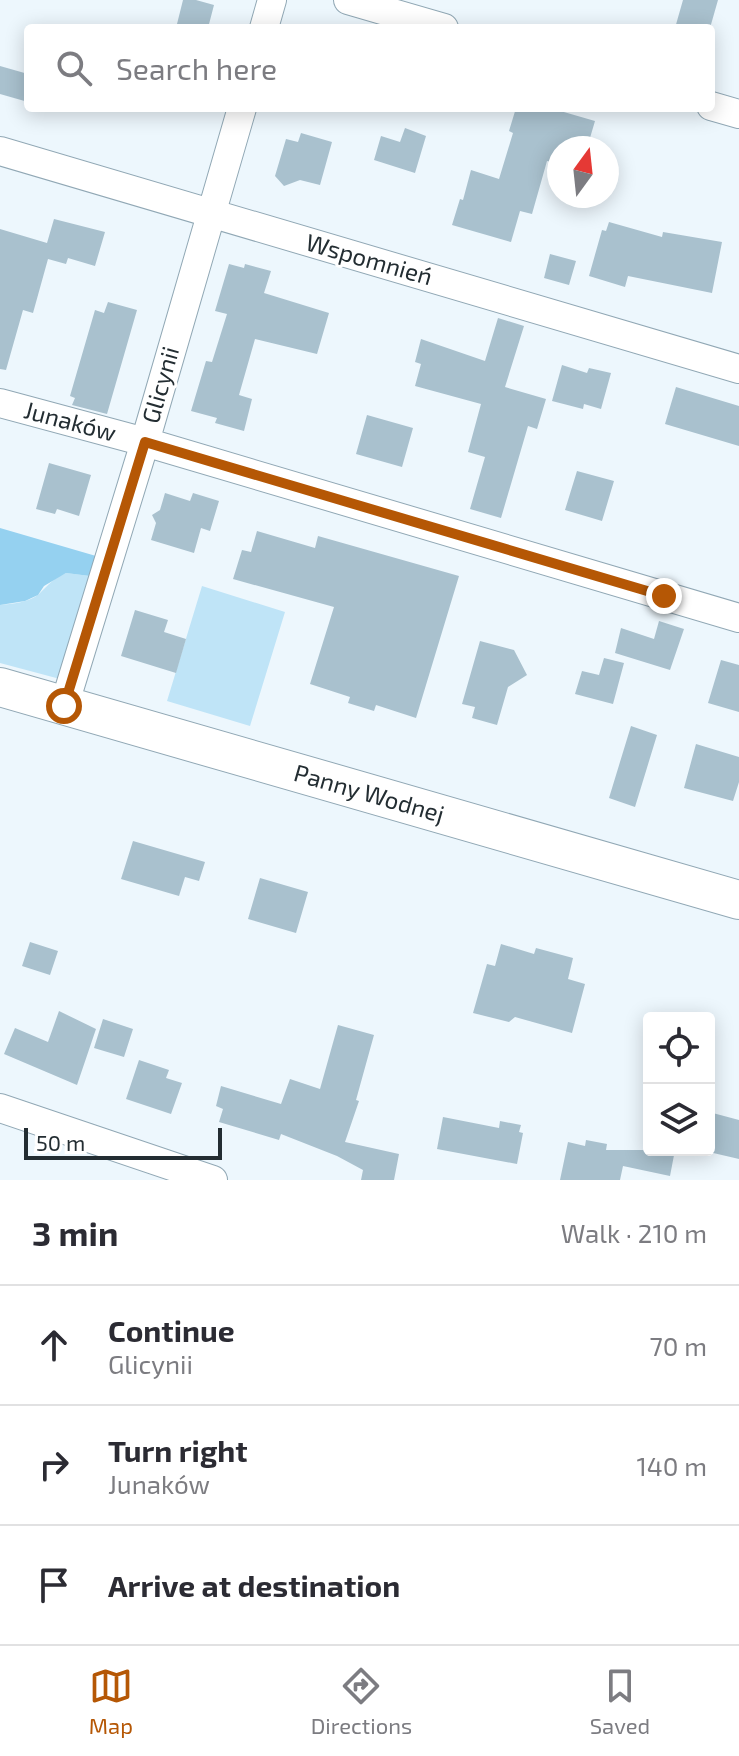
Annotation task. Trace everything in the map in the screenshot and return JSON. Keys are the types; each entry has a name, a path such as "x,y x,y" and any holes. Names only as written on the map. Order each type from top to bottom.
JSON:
{"street":[{"path":"265,24 272,0"},
{"path":"348,0 430,24"},
{"path":"715,107 739,114"},
{"name":"Glicynii","path":"64,706 241,112"},
{"name":"Wspomnień","path":"0,151 739,369"},
{"name":"Junaków","path":"0,403 145,442 739,618"},
{"name":"Panny Wodnej","path":"0,687 739,900"},
{"path":"0,1108 213,1180"}],"shaded area":[{"path":"0,528 96,556 90,576 66,573 44,586 38,595 25,601 0,605"},
{"path":"66,573 90,576 60,679 0,663 0,605 31,599"},
{"path":"202,586 285,612 250,726 167,701"}],"building":[{"path":"183,0 214,5 209,24 177,24"},
{"path":"683,0 718,0 711,24 676,24"},
{"path":"0,66 24,73 24,101 0,94"},
{"path":"515,112 564,112 595,121 591,136 547,136 547,161 532,214 520,211 511,242 452,225 471,170 499,179 513,133 509,131"},
{"path":"405,128 426,136 415,173 374,160 381,136 400,142"},
{"path":"301,133 332,142 320,185 300,180 284,186 275,176 286,139 298,142"},
{"path":"54,219 105,232 95,266 68,258 66,264 48,259 33,313 23,310 6,370 0,369 0,229 47,243"},
{"path":"609,222 662,237 663,232 722,242 712,293 628,276 625,287 589,276 602,230 606,231"},
{"path":"550,254 576,261 569,285 544,278"},
{"path":"229,264 244,268 245,264 271,271 264,293 329,313 317,354 255,339 239,395 252,399 244,431 215,423 217,418 191,411 206,361 212,362 227,314 215,311"},
{"path":"108,302 137,310 107,414 72,405 75,398 70,396 95,310 104,313"},
{"path":"498,318 524,326 505,387 546,399 537,429 528,426 501,518 470,509 485,457 468,452 481,404 415,386 421,364 415,362 421,339 485,361"},
{"path":"562,365 587,373 589,368 611,373 601,409 584,404 583,409 552,401"},
{"path":"676,387 739,406 739,446 665,424"},
{"path":"367,415 413,428 402,467 356,454"},
{"path":"49,463 91,475 79,516 57,509 55,514 36,509"},
{"path":"577,471 614,481 602,521 565,510"},
{"path":"165,493 190,501 193,493 219,501 210,531 201,528 194,553 151,540 156,523 152,515 160,510"},
{"path":"257,531 315,548 318,536 459,576 416,718 376,705 374,711 348,703 350,697 310,684 334,607 233,579 242,550 251,552"},
{"path":"135,610 168,620 164,632 186,639 176,673 121,656"},
{"path":"659,621 684,629 670,670 615,653 621,628 654,639"},
{"path":"480,641 514,650 527,675 508,687 497,725 472,718 475,707 462,704"},
{"path":"604,658 624,663 613,704 575,694 582,671 599,675"},
{"path":"721,660 739,665 739,712 708,703"},
{"path":"631,726 657,735 635,807 609,798"},
{"path":"696,744 739,757 739,782 733,801 684,788"},
{"path":"133,841 205,862 199,881 185,877 179,896 121,879"},
{"path":"260,878 308,892 296,933 248,919"},
{"path":"30,942 58,951 50,975 22,966"},
{"path":"501,944 534,954 536,948 573,958 568,979 585,984 572,1033 515,1017 509,1022 473,1013 487,964 495,966"},
{"path":"59,1011 96,1029 77,1085 4,1054 15,1028 48,1042"},
{"path":"103,1019 133,1029 124,1057 94,1048"},
{"path":"338,1025 374,1035 356,1100 359,1101 345,1142 399,1154 394,1180 361,1180 363,1170 337,1156 281,1134 279,1140 219,1122 223,1109 216,1106 221,1086 281,1104 290,1079 320,1089"},
{"path":"139,1060 169,1070 166,1078 182,1083 171,1114 126,1099"},
{"path":"715,1114 739,1120 739,1159 715,1153"},
{"path":"443,1117 499,1128 500,1121 521,1125 519,1132 523,1133 517,1164 437,1149"},
{"path":"586,1140 607,1144 606,1150 643,1150 643,1156 674,1156 670,1176 623,1166 620,1180 560,1180 568,1142 585,1146"}],"route":[{"path":"64,706 145,442 664,596"}]}
